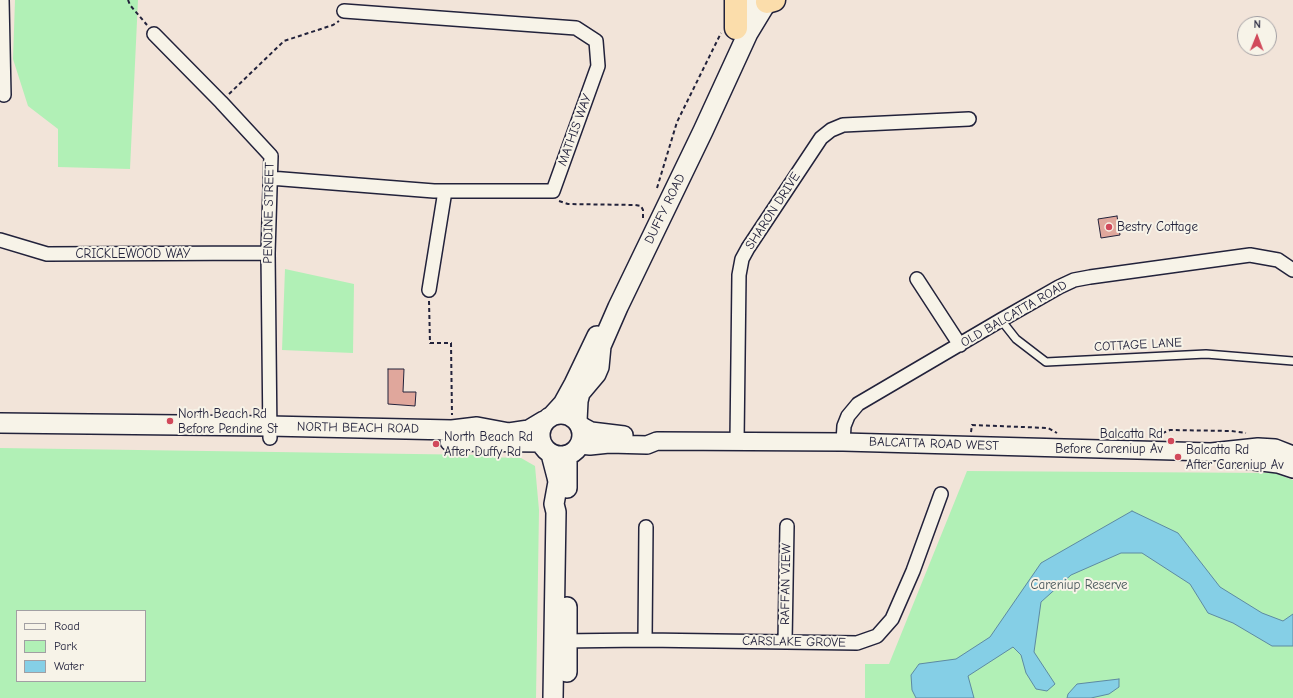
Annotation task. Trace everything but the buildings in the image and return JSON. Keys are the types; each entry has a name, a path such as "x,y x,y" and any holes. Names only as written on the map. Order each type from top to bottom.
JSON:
{"highway":[{"path":"728,30 736,0"}],"main road":[{"name":"DUFFY ROAD","path":"549,418 563,404 574,384 679,162 728,30 765,1"},
{"name":"DUFFY ROAD","path":"578,423 578,401 580,393 596,374 599,366 601,346 618,307 703,131 748,33 765,1"},
{"path":"566,414 578,423 582,432 582,438 560,449 539,431 549,418 566,414"},
{"name":"NORTH BEACH ROAD","path":"0,436 452,430 477,428 509,433 529,430 549,418"},
{"name":"NORTH BEACH ROAD","path":"0,423 270,432 560,449"},
{"path":"560,449 557,477 558,482 554,504 556,512 560,641 566,698"},
{"path":"553,698 560,641"}],"street":[{"path":"2,0 4,95"},
{"name":"MATHIS WAY","path":"344,11 576,28 596,41 598,66 553,191"},
{"name":"PENDINE STREET","path":"154,34 221,102 271,156 268,253 270,432"},
{"name":"SHARON DRIVE","path":"737,441 739,275 742,260 748,248 821,138 831,130 843,126 969,119"},
{"path":"270,178 445,191 553,191"},
{"path":"429,290 445,191"},
{"name":"CRICKLEWOOD WAY","path":"0,240 48,254 268,253"},
{"name":"OLD BALCATTA ROAD","path":"843,442 844,426 848,416 858,404 960,346 1001,320 1074,280 1250,255 1278,260 1293,270"},
{"path":"918,279 960,346"},
{"name":"BALCATTA ROAD WEST","path":"578,423 591,431 645,437 657,441 843,442 1211,452 1258,447 1275,448 1293,455"},
{"name":"BALCATTA ROAD WEST","path":"560,449 609,444 646,445 657,441"},
{"name":"BALCATTA ROAD WEST","path":"1211,452 1237,459 1264,462 1293,469"},
{"name":"CARSLAKE GROVE","path":"560,641 645,640 857,643 877,636 892,619 913,571 941,494"},
{"name":"RAFFAN VIEW","path":"785,642 788,526"},
{"path":"645,640 646,527"}],"lane":[{"name":"COTTAGE LANE","path":"1001,320 1016,339 1046,362 1206,354 1293,361"}],"path":[{"path":"128,0 130,5 154,34"},
{"path":"221,102 284,41 333,25 340,20 344,11"},
{"path":"657,188 677,122 728,30"},
{"path":"553,191 558,201 568,204 641,206 643,210 643,223 648,228"},
{"path":"429,290 430,343 451,343 452,420"},
{"path":"970,445 972,425 1048,428 1060,435"},
{"path":"1152,438 1170,430 1231,430 1251,434"}],"green space":[{"path":"15,0 138,0 130,169 58,167 58,129 28,106 13,59"},
{"path":"285,269 354,284 353,353 282,350"},
{"path":"0,448 483,455 484,457 521,458 535,466 539,510 536,698 0,698"},
{"name":"Careniup Reserve","path":"967,471 1274,473 1293,480 1293,698 865,698 865,664 889,664"}],"water":[{"path":"1132,511 1178,533 1220,587 1262,613 1283,621 1293,614 1293,646 1272,646 1233,623 1208,613 1190,584 1142,553 1121,553 1071,575 1041,602 1034,652 1055,684 1047,691 1036,689 1026,673 1021,655 1013,647 968,676 974,698 916,698 912,690 911,675 919,664 956,659 990,637 1041,563"},
{"path":"1119,679 1119,687 1109,694 1091,698 1067,698 1068,694 1077,684"}],"place":[{"name":"Bestry Cottage","path":"1109,227"},
{"name":"North Beach Rd Before Pendine St","path":"170,421"},
{"name":"Balcatta Rd Before Careniup Av","path":"1171,441"},
{"name":"North Beach Rd After Duffy Rd","path":"436,444"},
{"name":"Balcatta Rd After Careniup Av","path":"1178,457"}]}
